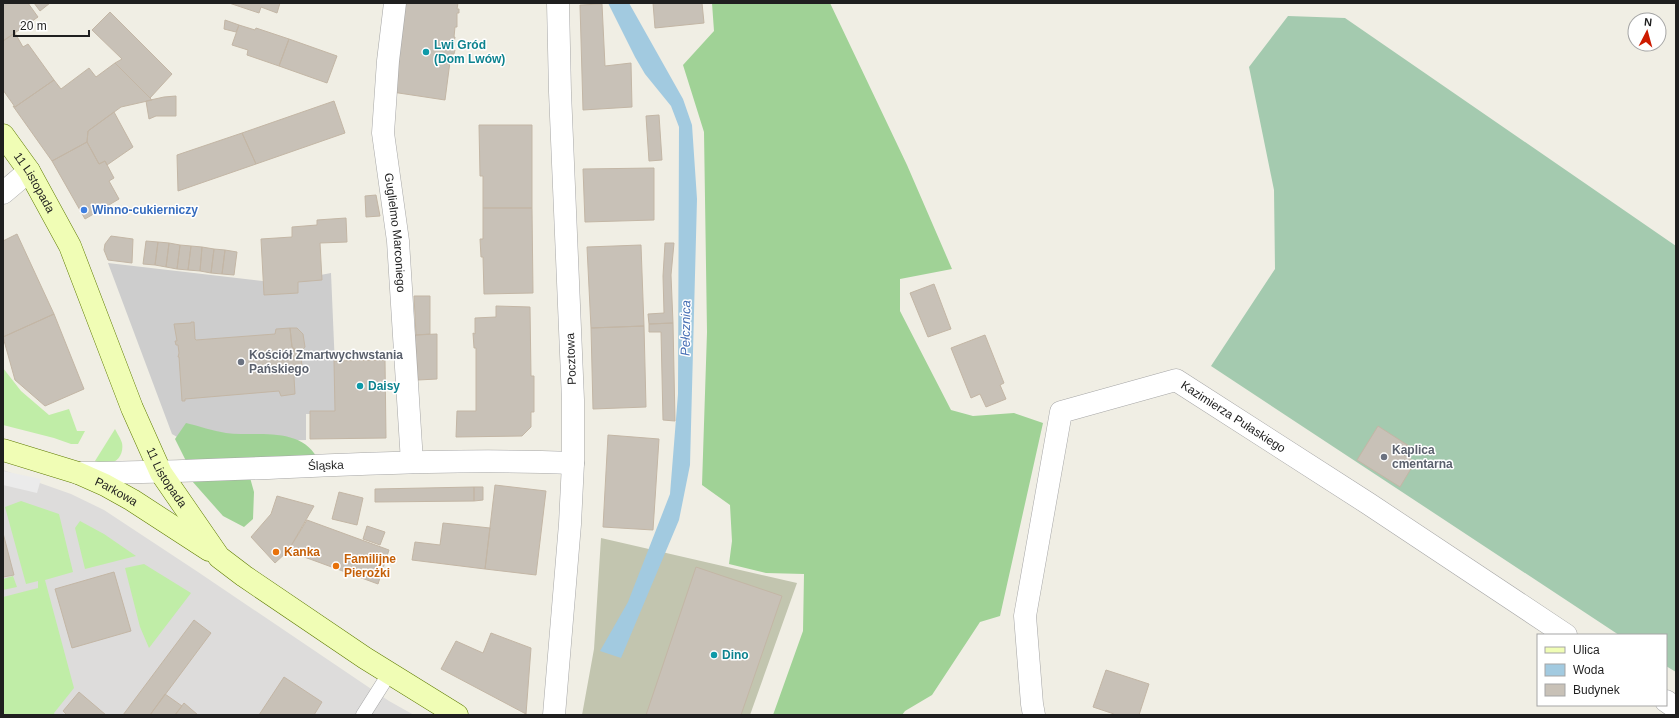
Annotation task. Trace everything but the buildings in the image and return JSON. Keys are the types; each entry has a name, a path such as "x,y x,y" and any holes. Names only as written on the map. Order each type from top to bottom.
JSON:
{"main road":[{"name":"11 Listopada","path":"3,135 29,171 70,246 132,408 161,473 219,557 277,599 389,674 457,715"},
{"name":"Parkowa","path":"3,450 78,473 105,485 132,500 219,557"}],"street":[{"name":"Guglielmo Marconiego","path":"395,3 388,61 383,133 398,240 412,462"},
{"name":"Pocztowa","path":"554,715 570,532 573,463 573,400 560,92 558,3"},
{"path":"3,193 29,171"},
{"name":"Kazimierza Pułaskiego","path":"1034,715 1024,616 1061,412 1176,380 1369,504 1564,634"},
{"name":"Śląska","path":"78,473 161,473 412,462 533,461 573,463"},
{"path":"1667,702 1676,708"}],"lane":[{"path":"363,715 389,674"}],"shaded area":[{"path":"108,263 279,283 331,273 337,414 306,414 306,440 187,443 172,434"},
{"path":"3,470 71,494 104,510 389,701 414,715 3,715"},
{"path":"3,471 41,479 37,493 3,485"},
{"path":"601,538 797,583 750,715 582,715 594,649"}],"green space":[{"path":"712,3 830,3 907,165 952,269 900,279 900,311 951,410 973,416 1014,413 1043,423 1000,616 980,622 932,695 905,711 902,715 773,715 803,631 804,574 766,573 729,564 732,541 730,505 702,485 707,332 704,132 683,65 714,31"},
{"path":"1288,16 1345,18 1676,246 1676,672 1667,667 1667,634 1617,634 1211,366 1275,269 1274,190 1249,67"},
{"path":"3,368 21,391 49,415 69,409 77,431 85,431 78,444 71,444 54,438 3,425"},
{"path":"186,423 226,433 263,434 289,437 300,441 309,448 317,458 188,465 175,439"},
{"path":"115,429 122,443 120,457 115,462 108,464 95,461"},
{"path":"249,474 254,492 253,519 244,527 223,516 192,481"},
{"path":"21,501 59,514 73,572 45,580 74,688 54,713 55,715 3,715 3,597 38,588 38,581 26,584 5,507"},
{"path":"80,521 104,534 136,556 85,569 75,528"},
{"path":"144,564 191,593 149,648 140,627 125,568"},
{"path":"13,576 17,587 3,590 3,579"}],"water":[{"name":"Pełcznica","path":"608,3 629,3 683,99 692,125 697,199 690,465 679,520 621,658 600,651 628,602 670,494 678,394 679,127 671,106 645,74"}],"place":[{"name":"Lwi Gród (Dom Lwów)","path":"426,52"},
{"name":"Winno-cukierniczy","path":"84,210"},
{"name":"Kościół Zmartwychwstania Pańskiego","path":"241,362"},
{"name":"Daisy","path":"360,386"},
{"name":"Kaplica cmentarna","path":"1384,457"},
{"name":"Kanka","path":"276,552"},
{"name":"Familijne Pierożki","path":"336,566"},
{"name":"Dino","path":"714,655"}]}
